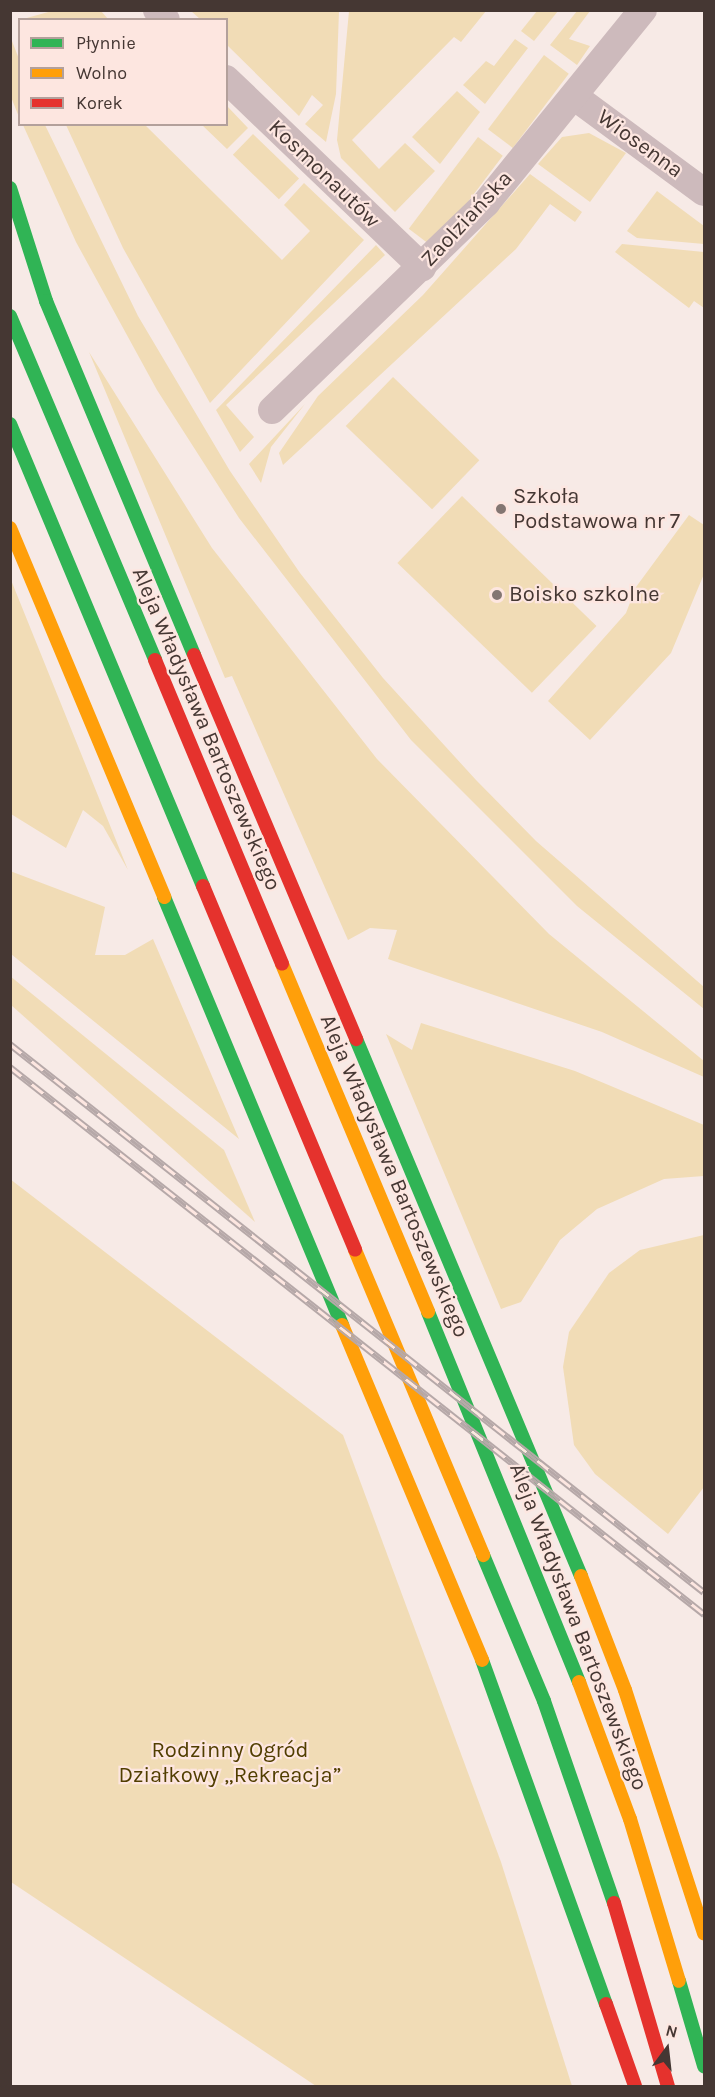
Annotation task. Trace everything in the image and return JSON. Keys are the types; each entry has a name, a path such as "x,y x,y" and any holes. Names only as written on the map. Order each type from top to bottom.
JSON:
{"main road":[{"path":"10,188 64,344 562,1527 632,1711 705,1933"},
{"name":"Aleja Władysława Bartoszewskiego","path":"10,316 545,1590 630,1819 705,2066"},
{"path":"10,423 544,1701 597,1848 668,2086"},
{"path":"10,528 482,1658 635,2086"}],"street":[{"name":"Zaolziańska","path":"272,410 422,267 575,97 643,10"},
{"name":"Kosmonautów","path":"228,81 422,267"},
{"name":"Wiosenna","path":"575,97 705,192"}],"green space":[{"path":"52,11 101,11 107,18 27,18"},
{"path":"191,11 339,11 336,94 326,142 305,124 323,105 312,95 299,116 228,46 228,18 199,18"},
{"path":"349,11 486,11 461,42 454,37 352,140 379,169 405,143 435,171 395,212 341,158 337,140"},
{"path":"537,11 558,11 534,41 521,31"},
{"path":"577,11 590,11 569,39 590,46 577,65 550,45"},
{"path":"10,36 18,56 18,114 11,97"},
{"path":"515,39 528,48 485,104 463,85 486,61 494,66"},
{"path":"544,55 569,74 513,148 488,129"},
{"path":"457,91 480,112 440,164 412,137"},
{"path":"228,107 248,128 227,149 203,126 228,126"},
{"path":"23,126 45,126 138,316 230,471 300,573 383,678 476,780 536,841 704,987 704,1009 577,906 411,740 239,518 157,390 76,242"},
{"path":"66,126 146,126 282,260 310,231 284,205 304,183 364,240 210,403 123,248"},
{"path":"589,133 626,153 590,202 538,164 562,137"},
{"path":"253,134 299,178 279,199 233,155"},
{"path":"478,137 503,156 434,247 409,229"},
{"path":"530,174 582,212 575,222 550,204 516,249 283,465 279,453 318,396 423,295"},
{"path":"657,191 704,226 704,244 637,238 627,231"},
{"path":"622,244 704,252 704,308 694,301 689,308 615,252"},
{"path":"376,245 385,255 226,405 254,437 240,452 216,410"},
{"path":"89,352 212,548 377,759 549,934 704,1061 704,1077 602,1032 388,959 397,930 370,928 348,940 232,676 225,678"},
{"path":"393,377 479,460 432,509 346,426"},
{"path":"305,404 271,447 261,483 249,464"},
{"name":"Boisko szkolne","path":"462,496 597,626 532,693 397,563"},
{"path":"689,515 704,525 704,574 671,653 590,740 548,701 626,613 636,587"},
{"path":"11,580 128,870 103,826 83,810 66,848 11,814"},
{"path":"10,871 105,907 95,955 125,955 153,939 239,1139 11,954"},
{"path":"10,976 224,1150 255,1222 11,1005"},
{"path":"421,1023 575,1071 704,1125 704,1176 664,1179 597,1209 560,1240 521,1302 501,1309 386,1034 412,1050"},
{"name":"Rodzinny Ogród Działkowy „Rekreacja”","path":"10,1179 343,1435 501,1862 572,2086 316,2086 11,1882"},
{"path":"704,1235 704,1487 668,1534 595,1474 574,1445 563,1367 569,1332 609,1273 640,1250"}],"railway":[{"path":"10,1044 704,1592"},
{"path":"10,1067 704,1614"}],"traffic: fast":[{"path":"10,188 46,301 194,655"},
{"path":"10,316 155,660"},
{"path":"10,424 203,886"},
{"path":"164,897 342,1325"},
{"path":"356,1039 581,1576"},
{"path":"428,1312 579,1682"},
{"path":"483,1555 544,1701 614,1903"},
{"path":"482,1660 606,2004"},
{"path":"679,1981 704,2066"}],"traffic: slow":[{"path":"10,528 164,897"},
{"path":"282,964 428,1312"},
{"path":"355,1250 483,1555"},
{"path":"342,1325 482,1660"},
{"path":"581,1576 625,1690 704,1933"},
{"path":"579,1682 630,1819 679,1981"}],"traffic: jam":[{"path":"194,655 356,1039"},
{"path":"155,660 282,964"},
{"path":"203,886 355,1250"},
{"path":"614,1903 668,2086"},
{"path":"606,2004 635,2086"}],"place":[{"name":"Szkoła Podstawowa nr 7","path":"501,509"},
{"name":"Boisko szkolne","path":"497,595"}]}
